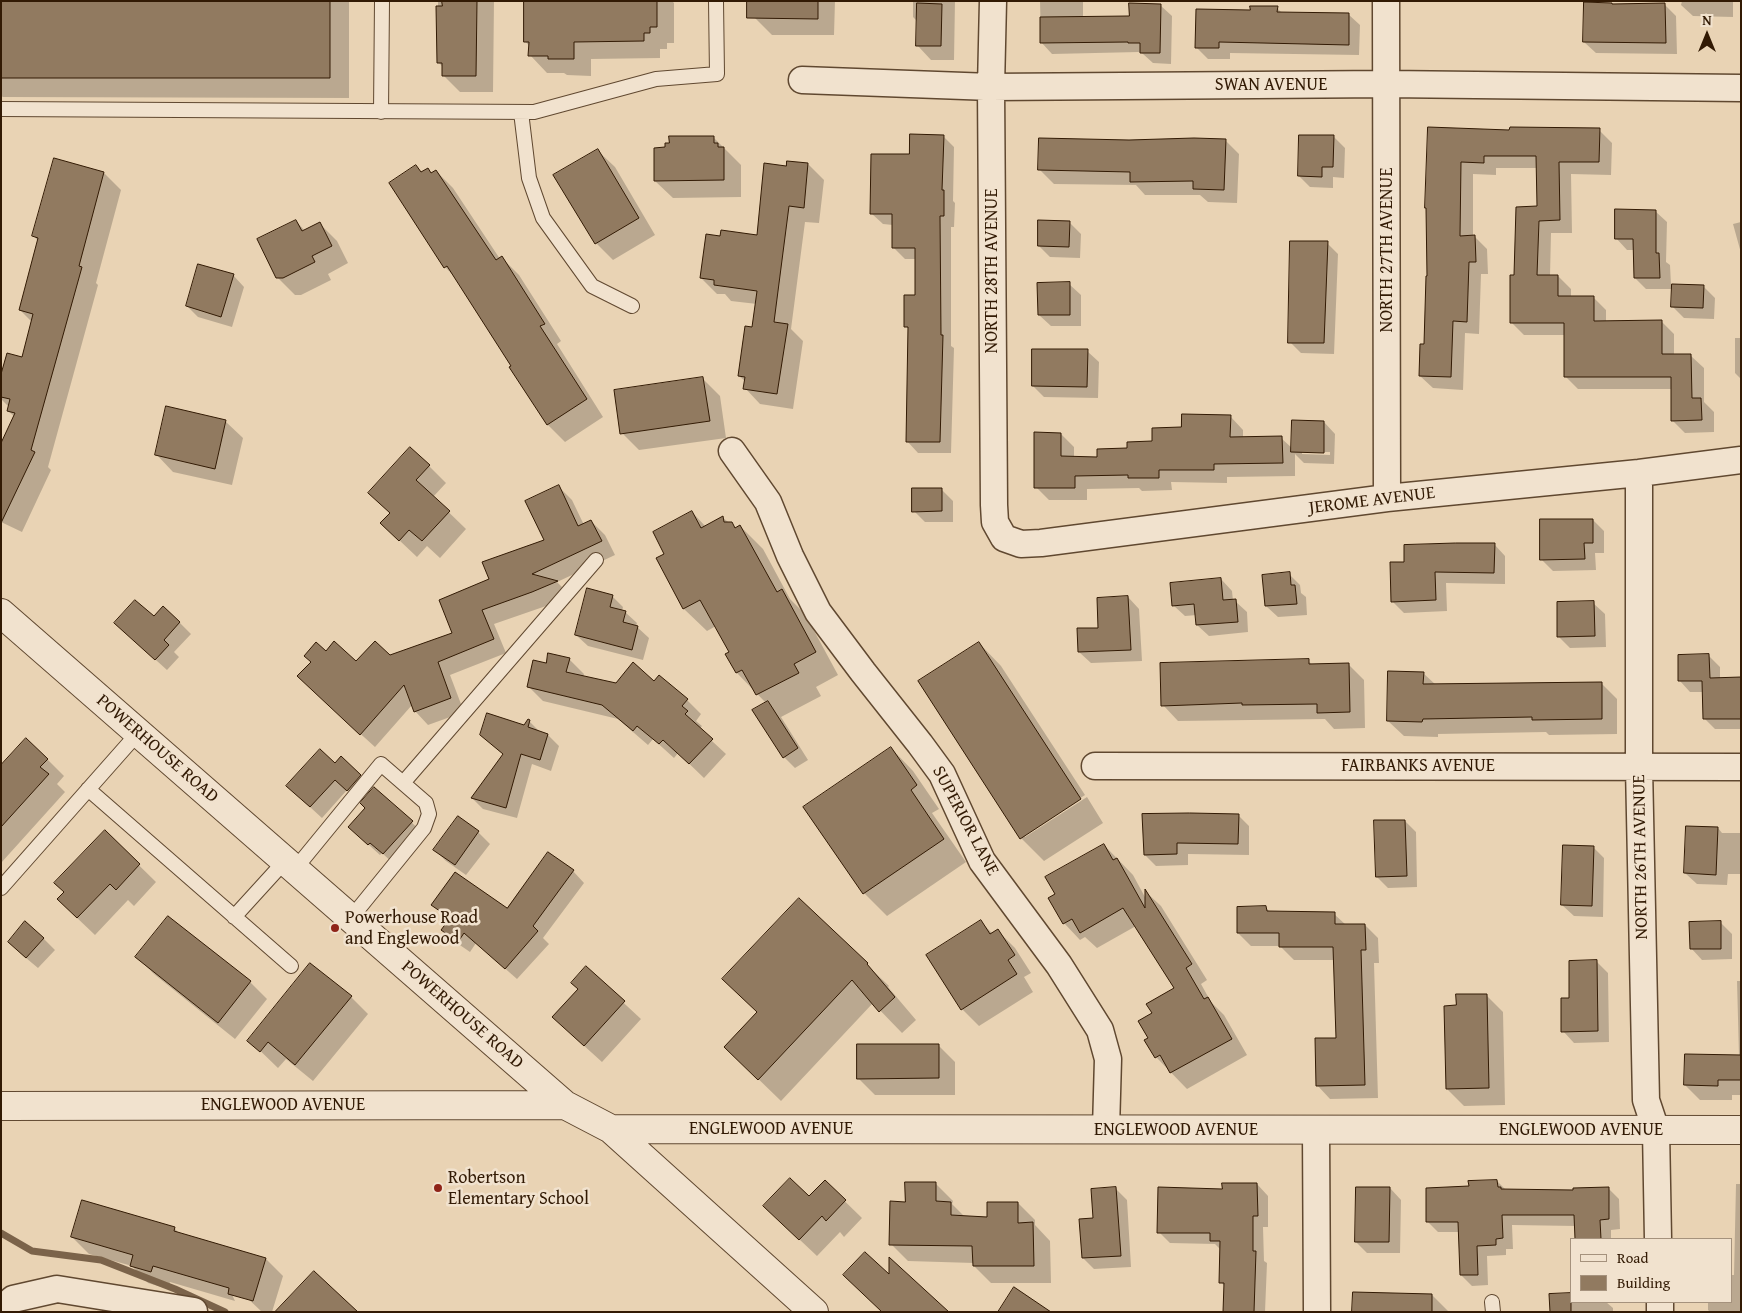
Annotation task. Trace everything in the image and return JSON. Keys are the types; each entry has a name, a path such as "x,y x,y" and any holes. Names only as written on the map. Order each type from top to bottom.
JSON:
{"street":[{"name":"NORTH 28TH AVENUE","path":"993,1 991,87 994,505 995,522 1004,538"},
{"name":"NORTH 27TH AVENUE","path":"1386,1 1387,498"},
{"name":"SWAN AVENUE","path":"802,80 991,87 1387,84 1741,88"},
{"name":"SUPERIOR LANE","path":"732,451 768,502 790,556 818,612 862,672 942,774 982,861 1059,965 1100,1030 1108,1059 1106,1130"},
{"name":"JEROME AVENUE","path":"1004,538 1021,544 1041,542 1387,498 1639,473 1741,460"},
{"name":"NORTH 26TH AVENUE","path":"1639,473 1639,767 1646,1100 1656,1130 1658,1238"},
{"name":"POWERHOUSE ROAD","path":"1,613 565,1105 611,1129 814,1312"},
{"name":"FAIRBANKS AVENUE","path":"1095,766 1741,767"},
{"name":"ENGLEWOOD AVENUE","path":"1,1106 565,1105"},
{"name":"ENGLEWOOD AVENUE","path":"611,1129 1741,1130"},
{"path":"1316,1130 1317,1312"},
{"path":"1,1310 13,1299 58,1289 194,1311"}],"lane":[{"path":"382,1 382,112"},
{"path":"1,109 534,112 656,79 717,74 716,1"},
{"path":"521,112 529,178 543,218 592,286 632,306"},
{"path":"403,783 596,560"},
{"path":"1,888 138,733"},
{"path":"234,917 290,865 381,764 426,803 428,814 424,828 351,918"},
{"path":"88,790 291,966"}],"building":[{"path":"1,1 330,1 330,78 1,78"},
{"path":"442,1 477,1 476,76 442,76 442,63 437,63 436,6 442,6"},
{"path":"524,1 657,1 657,27 650,27 650,33 644,33 644,41 574,42 574,59 548,59 548,56 528,56 529,42 524,42"},
{"path":"747,1 818,1 818,19 747,18"},
{"path":"1584,2 1612,4 1665,3 1666,43 1583,42"},
{"path":"917,3 942,4 941,46 916,46"},
{"path":"1129,3 1161,4 1160,53 1140,53 1140,43 1128,42 1040,43 1040,17 1129,16"},
{"path":"1250,6 1278,6 1277,12 1349,13 1349,45 1219,42 1219,48 1195,48 1196,9 1250,10"},
{"path":"1428,127 1509,130 1510,127 1600,128 1599,162 1559,162 1560,220 1539,221 1537,275 1558,275 1558,296 1594,296 1594,321 1662,320 1662,354 1691,354 1692,398 1701,398 1702,420 1671,421 1671,377 1564,377 1564,323 1510,323 1510,275 1514,275 1516,207 1537,206 1536,156 1484,156 1484,163 1461,162 1460,236 1475,235 1476,262 1469,262 1467,322 1453,321 1451,377 1419,376 1420,344 1424,344 1427,276 1425,208"},
{"path":"910,134 944,135 942,190 944,190 944,216 940,216 941,335 943,335 940,442 906,442 908,327 904,327 904,295 915,295 915,248 892,248 892,214 870,214 871,154 909,154"},
{"path":"1299,135 1334,135 1333,167 1322,167 1322,177 1298,176"},
{"path":"669,136 714,136 714,143 718,143 718,147 724,147 724,180 654,181 654,148 665,147 665,143 669,143"},
{"path":"1039,138 1129,140 1226,139 1224,190 1193,189 1193,181 1130,182 1130,172 1038,170"},
{"path":"598,149 639,218 595,244 553,175"},
{"path":"54,158 104,172 79,266 82,267 31,450 35,452 1,523 1,443 15,413 7,411 10,399 1,397 1,374 7,353 22,357 33,314 19,310 38,238 32,236"},
{"path":"787,161 808,163 804,208 789,206 774,322 788,324 777,394 743,389 745,377 738,376 745,326 752,327 757,291 714,285 714,280 700,278 706,234 720,236 721,230 757,235 764,163 786,166"},
{"path":"416,165 421,172 428,168 431,173 436,170 496,260 502,256 545,324 540,326 587,399 547,425 447,266 444,268 389,183"},
{"path":"1615,209 1656,210 1656,253 1659,253 1660,278 1634,278 1633,239 1615,239"},
{"path":"296,220 302,231 320,222 332,246 312,256 315,262 283,278 276,278 257,239"},
{"path":"1038,220 1070,221 1069,247 1038,246"},
{"path":"1290,241 1328,241 1324,343 1288,343"},
{"path":"198,264 234,274 221,317 186,306"},
{"path":"1070,282 1070,315 1038,315 1037,283"},
{"path":"1672,284 1704,285 1703,308 1671,307"},
{"path":"1032,349 1088,349 1087,387 1032,386"},
{"path":"703,377 710,421 620,434 614,390"},
{"path":"166,406 226,420 215,469 155,455"},
{"path":"1182,414 1231,415 1230,437 1282,436 1283,463 1214,464 1214,470 1159,470 1159,478 1128,478 1128,475 1075,476 1075,488 1034,488 1034,432 1061,433 1061,456 1097,457 1097,449 1127,448 1127,442 1152,441 1152,428 1181,427"},
{"path":"1292,420 1324,421 1324,453 1291,452"},
{"path":"410,447 430,465 416,480 450,511 422,541 409,530 399,541 380,523 390,513 368,493"},
{"path":"559,485 578,526 591,520 602,541 532,574 558,581 482,610 494,639 438,662 451,698 414,712 404,685 360,735 297,676 311,662 304,656 316,642 326,651 334,641 356,661 375,641 390,655 452,633 439,600 489,579 482,562 544,540 525,501"},
{"path":"912,488 942,488 942,511 912,512"},
{"path":"692,511 701,528 723,516 724,522 732,522 735,528 740,525 777,592 782,589 816,652 794,664 799,673 756,695 742,670 736,673 725,654 729,652 700,600 683,609 656,558 664,554 653,532"},
{"path":"1540,519 1593,519 1593,543 1584,543 1585,559 1540,560"},
{"path":"1495,543 1494,573 1435,572 1436,600 1391,602 1390,562 1404,562 1404,545"},
{"path":"1290,572 1291,585 1295,585 1297,604 1265,606 1262,575"},
{"path":"1221,578 1223,600 1236,599 1238,622 1196,625 1194,604 1172,606 1170,583"},
{"path":"587,588 613,595 610,607 626,611 623,622 638,626 632,650 575,635"},
{"path":"1128,596 1131,650 1078,652 1077,628 1098,628 1097,598"},
{"path":"135,600 154,616 163,606 180,622 164,640 169,645 155,660 114,623"},
{"path":"1594,601 1595,636 1557,637 1557,602"},
{"path":"979,642 1081,799 1020,839 918,681"},
{"path":"548,653 570,658 566,672 616,683 633,662 654,681 659,675 688,699 682,706 688,711 685,714 713,739 689,764 663,740 659,744 637,726 633,731 602,705 527,687 533,660 546,663"},
{"path":"1709,654 1710,678 1741,677 1741,719 1703,719 1702,681 1678,681 1678,655"},
{"path":"1309,659 1309,664 1349,663 1350,712 1317,713 1317,704 1242,705 1242,703 1161,706 1160,663"},
{"path":"1388,671 1424,672 1423,684 1602,682 1602,719 1532,720 1532,717 1423,719 1422,722 1387,721"},
{"path":"768,701 798,748 783,758 752,710"},
{"path":"487,713 524,725 528,719 530,720 528,727 548,734 540,760 521,754 506,808 471,798 503,754 480,735"},
{"path":"26,738 48,759 40,767 49,774 1,827 1,765"},
{"path":"891,747 917,785 911,790 944,839 863,894 803,807"},
{"path":"320,749 335,763 341,756 361,775 347,791 335,780 310,807 286,786"},
{"path":"374,787 413,821 383,854 370,843 368,845 348,827 365,808 360,803"},
{"path":"1142,814 1239,814 1238,844 1177,843 1177,854 1144,855"},
{"path":"458,816 479,831 455,865 433,850"},
{"path":"1374,820 1405,820 1407,876 1376,877"},
{"path":"1686,826 1718,827 1716,875 1684,873"},
{"path":"105,830 140,864 116,890 110,884 77,918 57,899 64,892 54,883"},
{"path":"1104,844 1113,860 1117,858 1145,908 1145,889 1192,964 1186,968 1204,999 1208,997 1232,1039 1170,1073 1160,1055 1155,1058 1144,1040 1148,1038 1138,1021 1152,1013 1146,1004 1174,988 1123,908 1080,933 1072,919 1063,924 1048,898 1055,894 1045,877"},
{"path":"1563,845 1594,846 1592,906 1561,905"},
{"path":"548,852 574,870 533,926 538,931 505,969 464,933 458,942 441,930 450,918 431,905 455,872 507,908"},
{"path":"799,898 868,963 895,997 879,1012 852,980 758,1080 724,1047 757,1012 722,979"},
{"path":"1266,906 1267,911 1335,912 1335,924 1365,924 1366,950 1361,950 1365,1085 1316,1086 1315,1038 1336,1038 1333,947 1279,947 1279,933 1237,933 1237,907"},
{"path":"168,916 251,981 218,1023 135,957"},
{"path":"981,920 990,934 998,929 1015,955 1008,960 1017,974 961,1010 926,955"},
{"path":"25,921 44,938 26,958 8,942"},
{"path":"1721,921 1721,949 1690,949 1689,922"},
{"path":"1597,960 1598,1031 1561,1032 1561,998 1569,998 1569,961"},
{"path":"310,963 352,996 295,1065 268,1042 260,1052 247,1041"},
{"path":"586,966 625,1001 584,1046 552,1017 578,989 571,983"},
{"path":"1456,994 1487,994 1489,1088 1446,1089 1444,1006 1456,1005"},
{"path":"857,1044 939,1044 939,1078 857,1079"},
{"path":"1685,1054 1741,1055 1741,1080 1718,1080 1718,1086 1684,1085"},
{"path":"790,1178 809,1196 825,1180 846,1200 826,1221 822,1216 799,1240 763,1206"},
{"path":"1497,1180 1498,1187 1501,1187 1501,1189 1573,1190 1573,1188 1609,1187 1609,1219 1600,1220 1601,1238 1575,1238 1574,1215 1502,1215 1503,1238 1496,1239 1496,1245 1477,1246 1478,1275 1460,1275 1458,1222 1426,1222 1426,1188 1469,1186 1468,1181"},
{"path":"905,1182 936,1182 936,1201 951,1202 951,1215 987,1217 987,1202 1018,1202 1018,1223 1033,1222 1034,1266 973,1266 972,1246 889,1245 890,1201 905,1202"},
{"path":"1222,1183 1257,1183 1258,1216 1253,1216 1253,1251 1256,1251 1254,1312 1223,1312 1224,1283 1219,1283 1220,1241 1210,1241 1210,1233 1157,1233 1158,1187 1222,1189"},
{"path":"1116,1187 1121,1256 1082,1258 1079,1219 1093,1218 1091,1189"},
{"path":"1356,1187 1390,1187 1389,1242 1355,1242"},
{"path":"82,1200 175,1227 174,1231 266,1258 253,1301 228,1294 229,1288 153,1266 151,1272 130,1266 133,1255 71,1237"},
{"path":"865,1252 889,1274 889,1257 949,1312 882,1312 843,1275"},
{"path":"314,1271 358,1312 275,1312"},
{"path":"1014,1287 1051,1312 998,1312"},
{"path":"1353,1292 1432,1294 1432,1312 1352,1312"},
{"path":"1570,1293 1571,1312 1550,1312 1549,1294"}],"waterway":[{"path":"1,1233 32,1251 101,1260 175,1289 225,1312"}],"place":[{"name":"Powerhouse Road and Englewood","path":"335,928"},
{"name":"Robertson Elementary School","path":"438,1188"}]}
